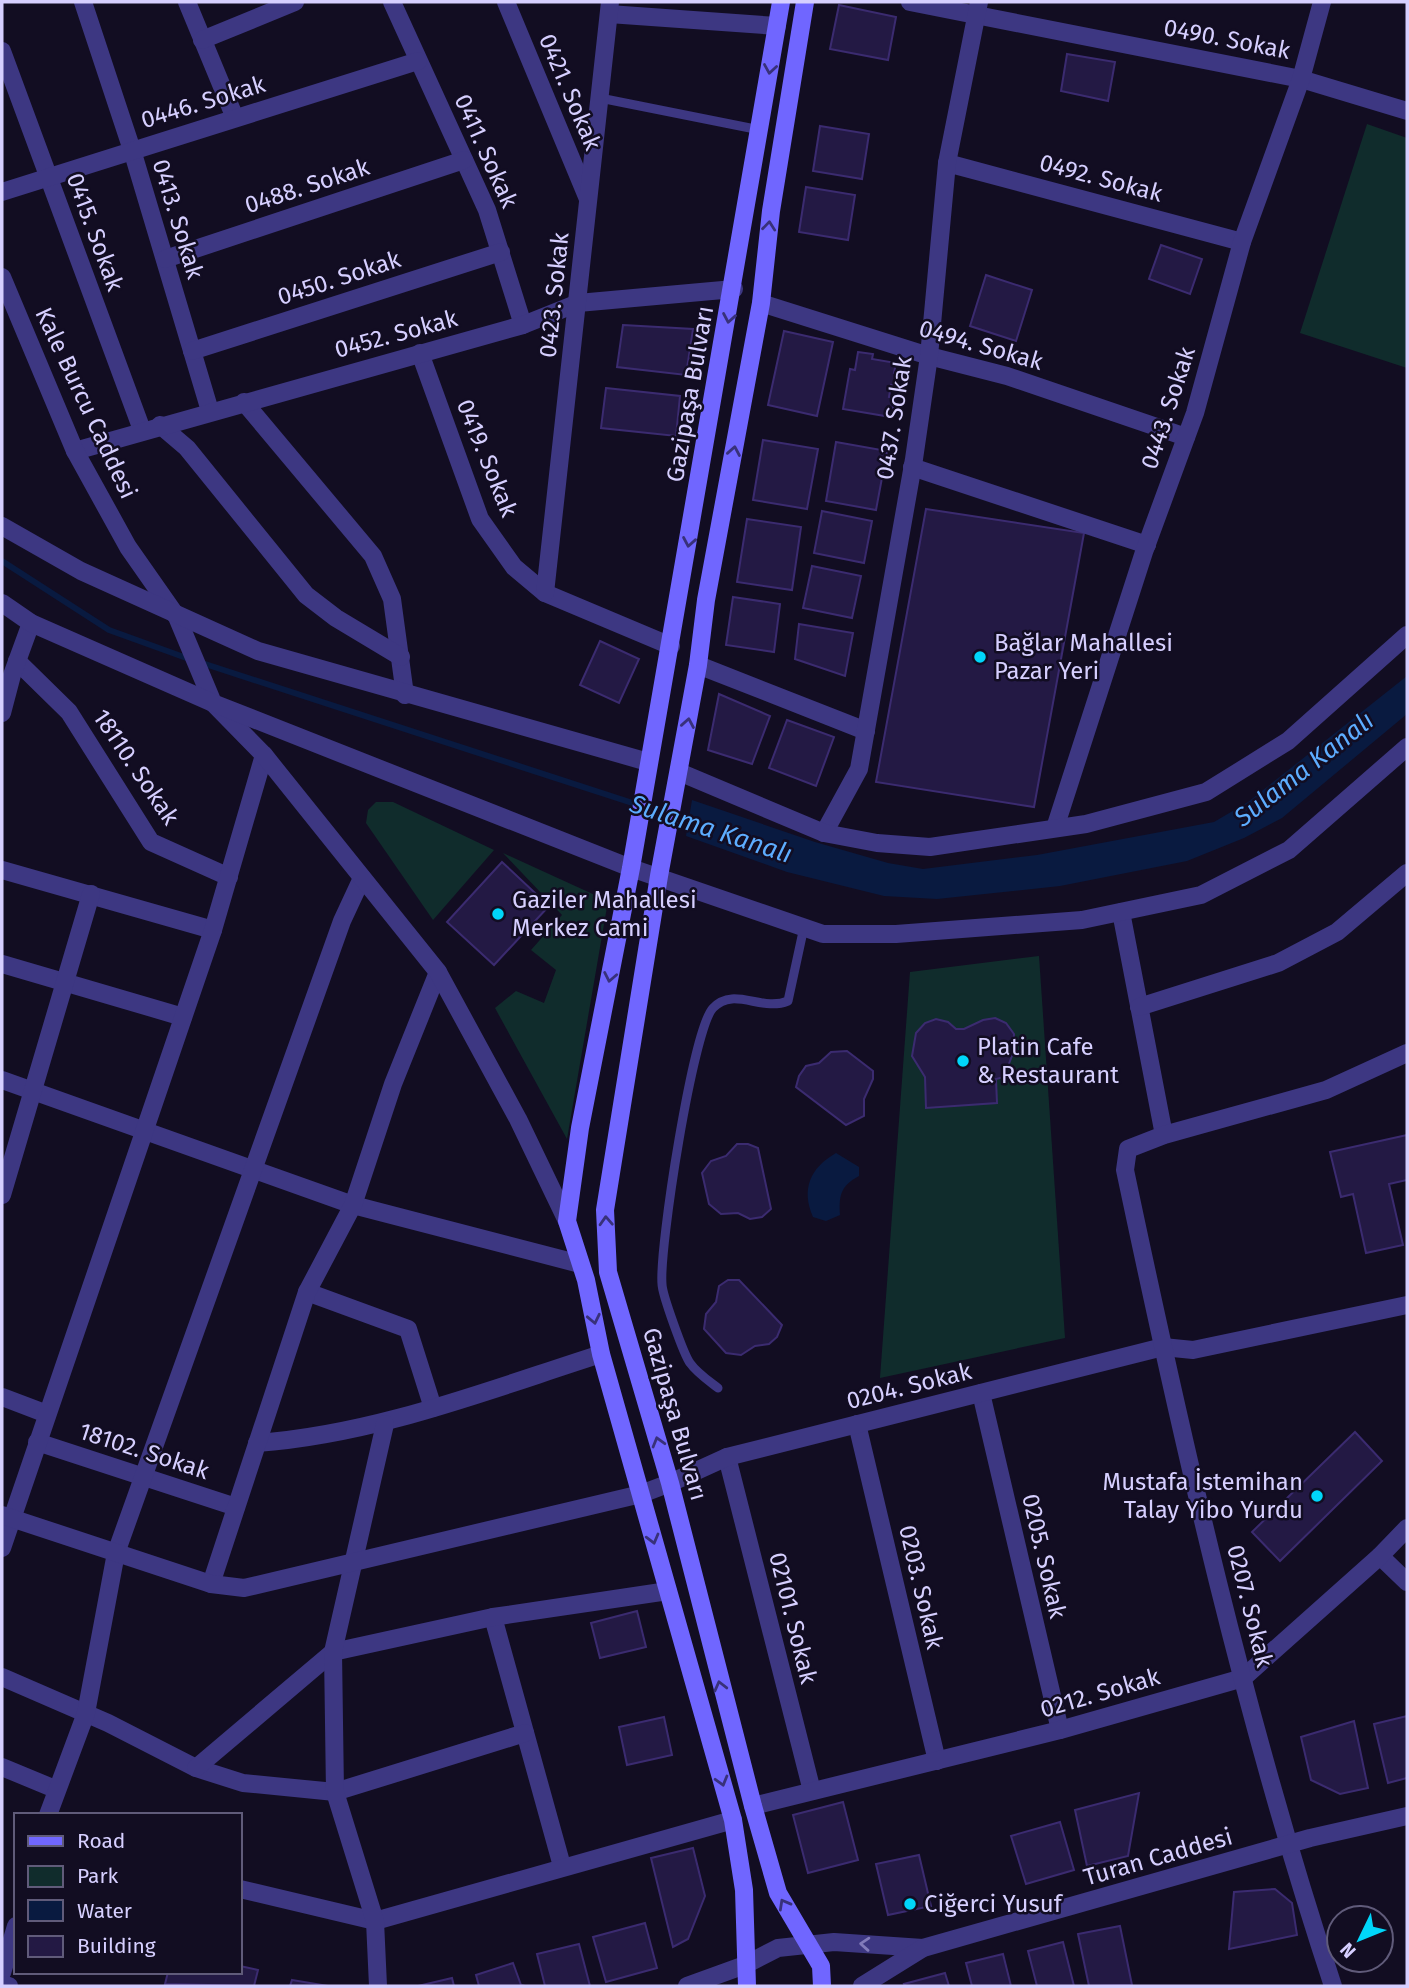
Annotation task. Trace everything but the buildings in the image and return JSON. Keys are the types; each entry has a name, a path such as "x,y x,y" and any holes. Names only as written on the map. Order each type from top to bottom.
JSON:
{"main road":[{"name":"Gazipaşa Bulvarı","path":"631,868 642,794 734,289 781,2"},
{"path":"679,772 698,665 706,600 761,303 771,211 805,2"},
{"name":"Gazipaşa Bulvarı","path":"679,772 659,876 605,1210 608,1272 670,1483 778,1893 821,1966 822,1986"},
{"path":"631,868 580,1128 567,1221 601,1354 733,1820 744,1890 747,1986"}],"street":[{"name":"0413. Sokak","path":"83,2 132,150 210,411"},
{"path":"187,2 235,118"},
{"path":"202,40 295,2"},
{"name":"0411. Sokak","path":"393,2 487,210 523,325"},
{"name":"0421. Sokak","path":"506,2 589,201"},
{"name":"0490. Sokak","path":"910,2 978,8 1301,79 1407,111"},
{"name":"0443. Sokak","path":"1055,828 1147,545 1186,437 1241,242 1301,79 1322,2"},
{"path":"610,8 777,26"},
{"name":"0423. Sokak","path":"545,593 610,8"},
{"name":"0437. Sokak","path":"824,833 859,769 929,356 947,163 978,8"},
{"name":"0415. Sokak","path":"2,51 142,430"},
{"name":"0446. Sokak","path":"2,192 418,61"},
{"name":"0488. Sokak","path":"165,259 464,160"},
{"name":"0492. Sokak","path":"947,163 1241,242"},
{"name":"0450. Sokak","path":"192,351 501,252"},
{"name":"Kale Burcu Caddesi","path":"2,277 75,451 128,547 177,617 213,703"},
{"name":"0452. Sokak","path":"75,451 523,325 578,303 734,289"},
{"name":"0494. Sokak","path":"761,303 929,356 1007,376 1186,437"},
{"name":"0419. Sokak","path":"420,353 480,519 514,567 545,593 671,646"},
{"path":"244,402 373,556 392,600 405,695"},
{"path":"160,425 187,448 306,595 336,618 401,657"},
{"path":"912,467 1147,545"},
{"path":"2,526 81,571 177,617 258,651 648,762"},
{"path":"2,603 31,623 213,703 631,868 823,934 896,934 1082,920 1201,895 1289,850 1407,747"},
{"path":"2,713 10,672 31,623"},
{"path":"679,772 824,833 877,843 930,846 1055,828 1169,804 1206,792 1288,741 1407,635"},
{"path":"698,665 866,730"},
{"name":"18110. Sokak","path":"10,672 69,712 151,842 229,877"},
{"path":"213,703 264,755 438,972 518,1119 567,1221"},
{"path":"2,1548 7,1516 47,1414 213,930 264,755"},
{"path":"2,870 213,930"},
{"path":"1139,1007 1278,964 1338,932 1407,873"},
{"path":"49,1813 55,1789 86,1713 116,1553 342,920 362,877"},
{"path":"2,1195 91,894"},
{"path":"1121,912 1164,1135 1326,1090 1407,1053"},
{"path":"2,964 183,1017"},
{"path":"211,1584 307,1292 353,1205 393,1084 438,972"},
{"path":"2,1080 145,1132 254,1167 353,1205 580,1264"},
{"name":"0207. Sokak","path":"1164,1135 1128,1149 1125,1170 1163,1347 1243,1678 1287,1845 1333,1986"},
{"path":"307,1292 408,1329 433,1408"},
{"name":"0204. Sokak","path":"7,1516 211,1584 243,1588 641,1494 727,1457 1163,1347 1194,1350 1407,1305"},
{"path":"257,1443 294,1440 385,1424 601,1354"},
{"name":"0205. Sokak","path":"981,1393 1060,1730"},
{"name":"18102. Sokak","path":"2,1398 47,1414"},
{"path":"378,1986 375,1921 335,1792 334,1653 385,1424"},
{"name":"0203. Sokak","path":"857,1424 937,1760"},
{"name":"18102. Sokak","path":"37,1442 236,1507"},
{"name":"02101. Sokak","path":"727,1457 812,1791"},
{"name":"0212. Sokak","path":"753,1806 1060,1730 1243,1678 1380,1556 1407,1528"},
{"path":"1380,1556 1407,1583"},
{"path":"196,1768 334,1653 493,1617 668,1591"},
{"path":"493,1617 562,1866"},
{"path":"2,1677 86,1713 196,1768 243,1783 335,1792 525,1733"},
{"path":"2,1767 55,1789"},
{"name":"Turan Caddesi","path":"922,1948 1287,1845 1407,1816"},
{"path":"242,1889 375,1921 562,1866 733,1820"},
{"path":"2,1973 14,1933"},
{"path":"687,1986 746,1965 778,1948 834,1942 922,1948"},
{"path":"862,1986 922,1948"},
{"path":"2,1985 9,1986"}],"lane":[{"path":"600,98 760,130"},
{"path":"718,1388 690,1363 662,1286 665,1218 699,1043 711,1010 725,999 747,1000 774,1007 788,1002 804,927"}],"green space":[{"path":"1367,124 1407,138 1407,368 1300,333"},
{"path":"376,802 393,802 494,850 433,920 366,823 368,810"},
{"path":"503,853 608,901 567,1139 495,1008 516,991 544,1003 556,970 531,950 562,915"},
{"path":"1039,956 1065,1338 880,1378 910,972"}],"water":[{"path":"1407,676 1407,714 1282,818 1244,838 1187,861 1060,886 937,899 884,896 787,872 686,836 692,800 815,842 888,863 923,869 1037,855 1214,822 1248,802"},
{"path":"836,1153 859,1167 859,1176 842,1192 840,1215 826,1221 813,1217 809,1207 808,1188 814,1172"}],"waterway":[{"name":"Sulama Kanalı","path":"2,561 109,630 192,660"},
{"name":"Sulama Kanalı","path":"202,663 694,823"}],"place":[{"name":"Bağlar Mahallesi Pazar Yeri","path":"980,657"},
{"name":"Gaziler Mahallesi Merkez Cami","path":"498,914"},
{"name":"Platin Cafe & Restaurant","path":"963,1061"},
{"name":"Mustafa İstemihan Talay Yibo Yurdu","path":"1317,1496"},
{"name":"Ciğerci Yusuf","path":"910,1904"}]}
